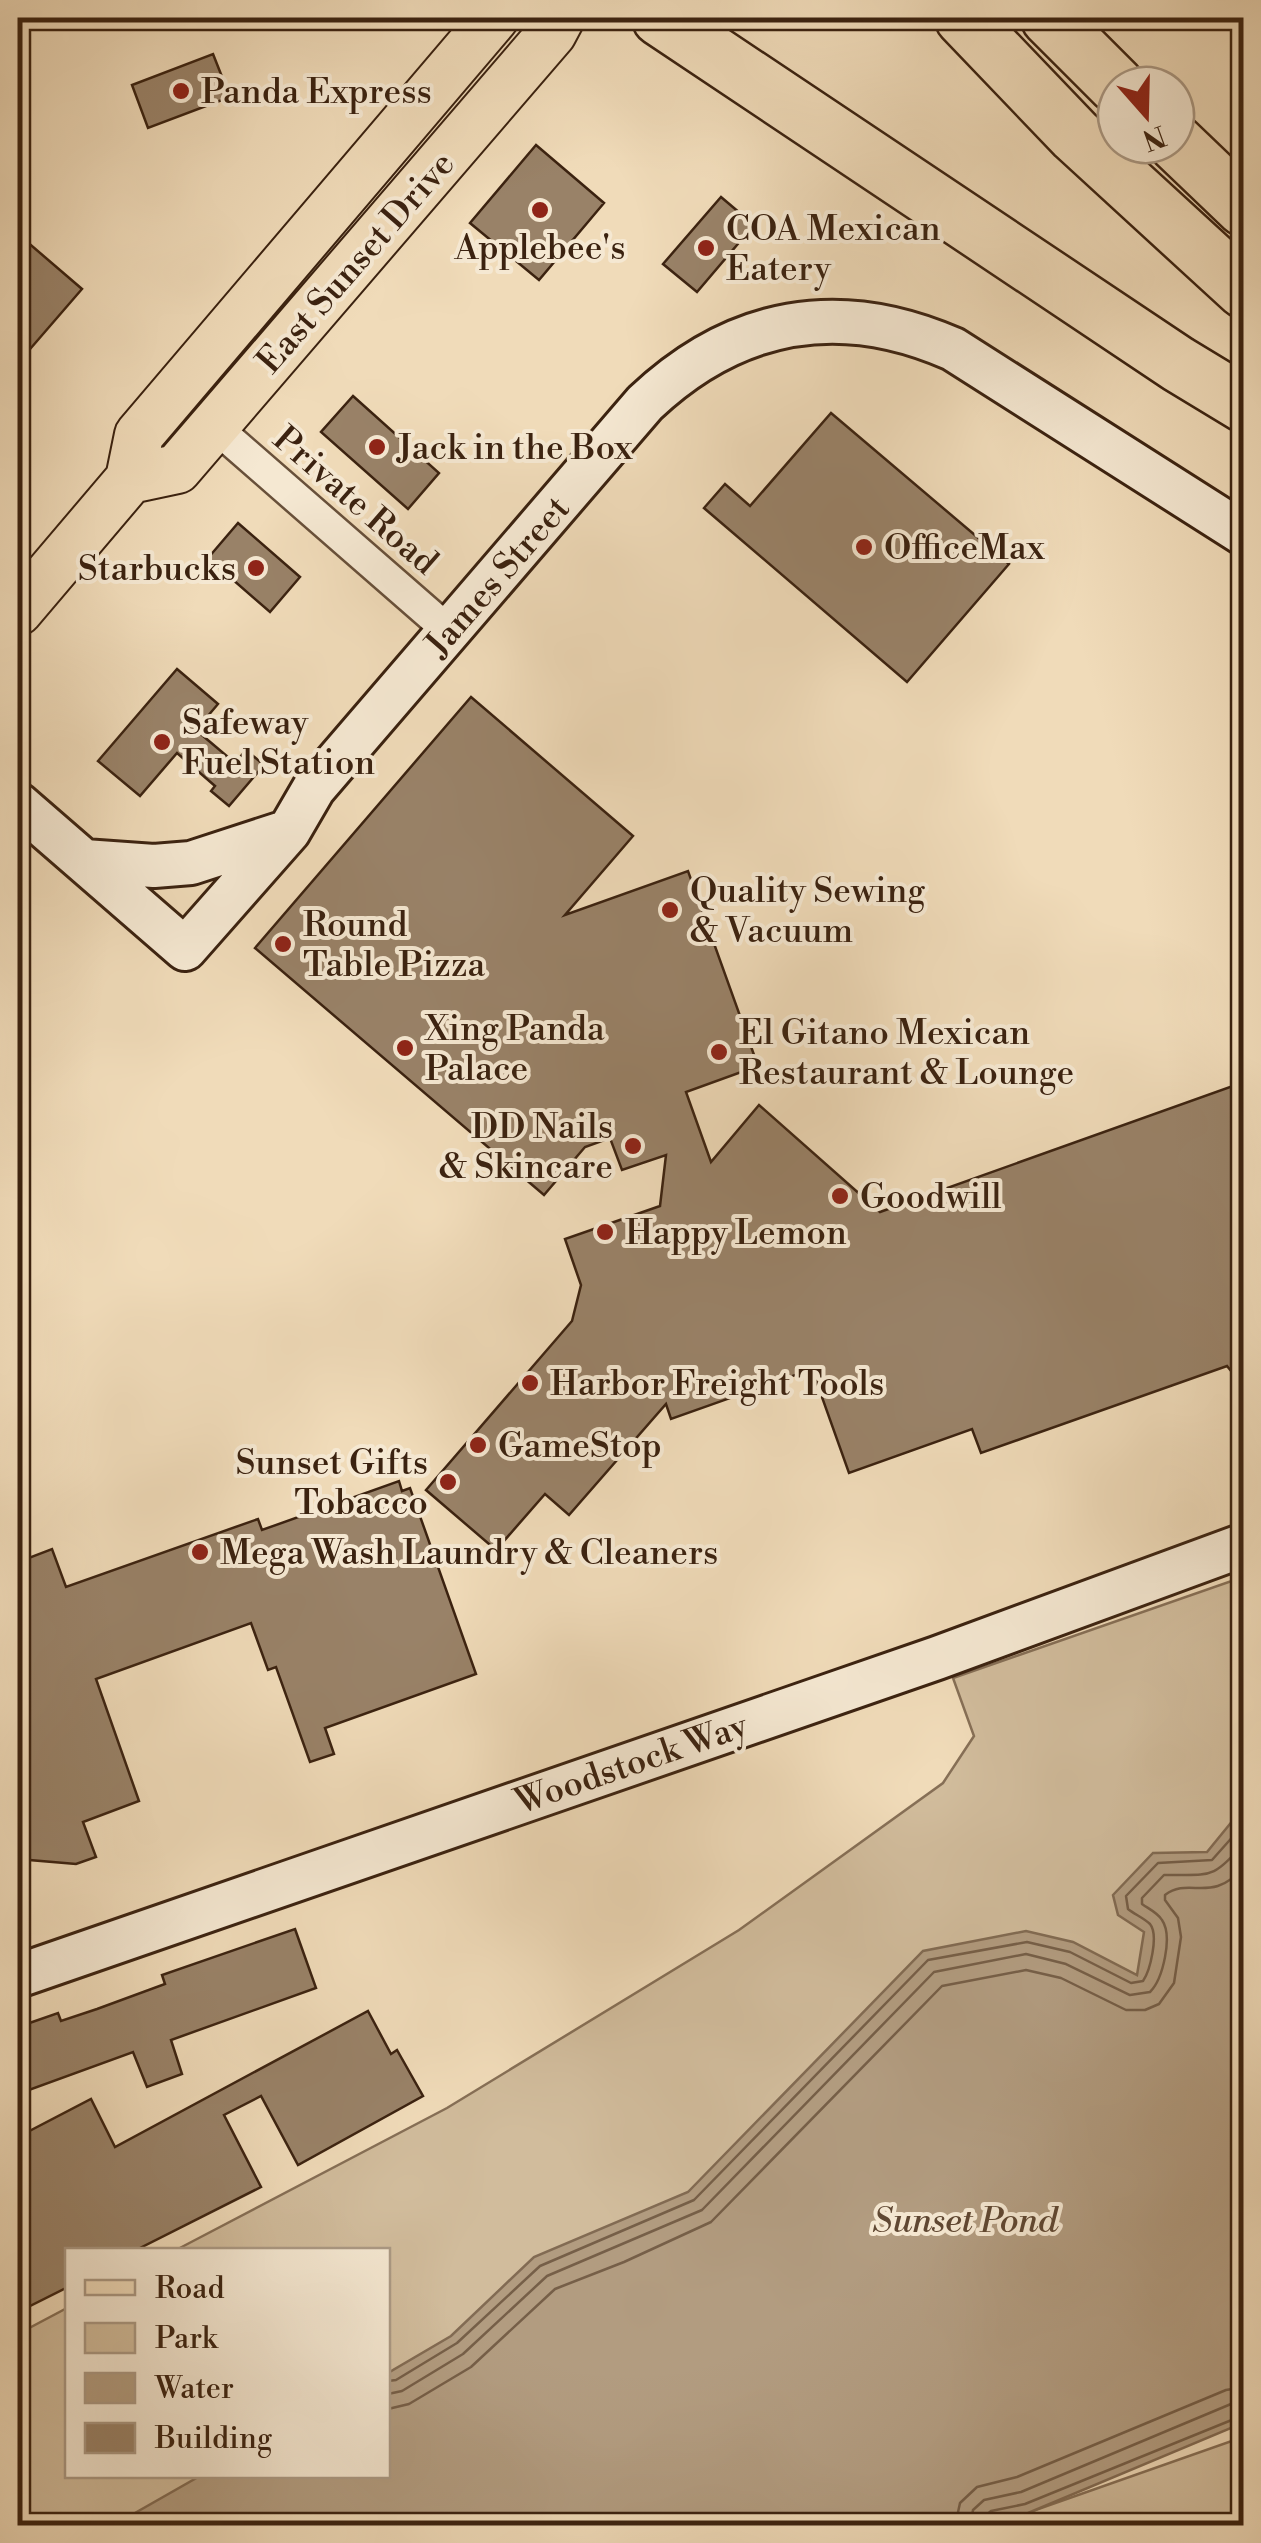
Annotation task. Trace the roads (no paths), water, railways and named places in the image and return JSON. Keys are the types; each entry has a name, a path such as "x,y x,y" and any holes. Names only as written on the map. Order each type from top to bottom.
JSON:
{"highway":[{"path":"660,18 1178,364 1244,404"},
{"path":"963,18 1074,135 1244,290"},
{"path":"1049,18 1096,65"},
{"path":"1196,162 1244,208"}],"main road":[{"name":"East Sunset Drive","path":"18,611 130,479 139,435 494,18"},
{"name":"East Sunset Drive","path":"130,479 177,468 560,18"},
{"path":"18,576 63,558"}],"street":[{"name":"James Street","path":"84,861 186,949 289,831 314,788 645,403 707,354 742,337 808,321 851,321 925,336 953,349 1244,534"},
{"name":"Private Road","path":"214,426 449,631"},
{"path":"18,804 84,861 154,866 191,863 289,831"},
{"name":"Woodstock Way","path":"18,1976 919,1664 1244,1545"}],"water":[{"name":"Sunset Pond","path":"1243,1808 1243,2423 1028,2513 970,2525 114,2525 196,2478 390,2478 390,2372 451,2336 534,2257 688,2192 923,1951 1026,1931 1073,1942 1137,1975 1144,1932 1118,1915 1113,1895 1153,1853 1207,1852"}],"place":[{"name":"Panda Express","path":"181,91"},
{"name":"Applebee's","path":"540,210"},
{"name":"COA Mexican Eatery","path":"706,248"},
{"name":"Jack in the Box","path":"377,447"},
{"name":"OfficeMax","path":"864,547"},
{"name":"Starbucks","path":"256,568"},
{"name":"Safeway Fuel Station","path":"162,742"},
{"name":"Quality Sewing & Vacuum","path":"670,910"},
{"name":"Round Table Pizza","path":"283,944"},
{"name":"Xing Panda Palace","path":"405,1048"},
{"name":"El Gitano Mexican Restaurant & Lounge","path":"719,1052"},
{"name":"DD Nails & Skincare","path":"633,1146"},
{"name":"Goodwill","path":"840,1196"},
{"name":"Happy Lemon","path":"605,1232"},
{"name":"Harbor Freight Tools","path":"530,1383"},
{"name":"GameStop","path":"478,1445"},
{"name":"Sunset Gifts Tobacco","path":"448,1482"},
{"name":"Mega Wash Laundry & Cleaners","path":"200,1552"}]}
